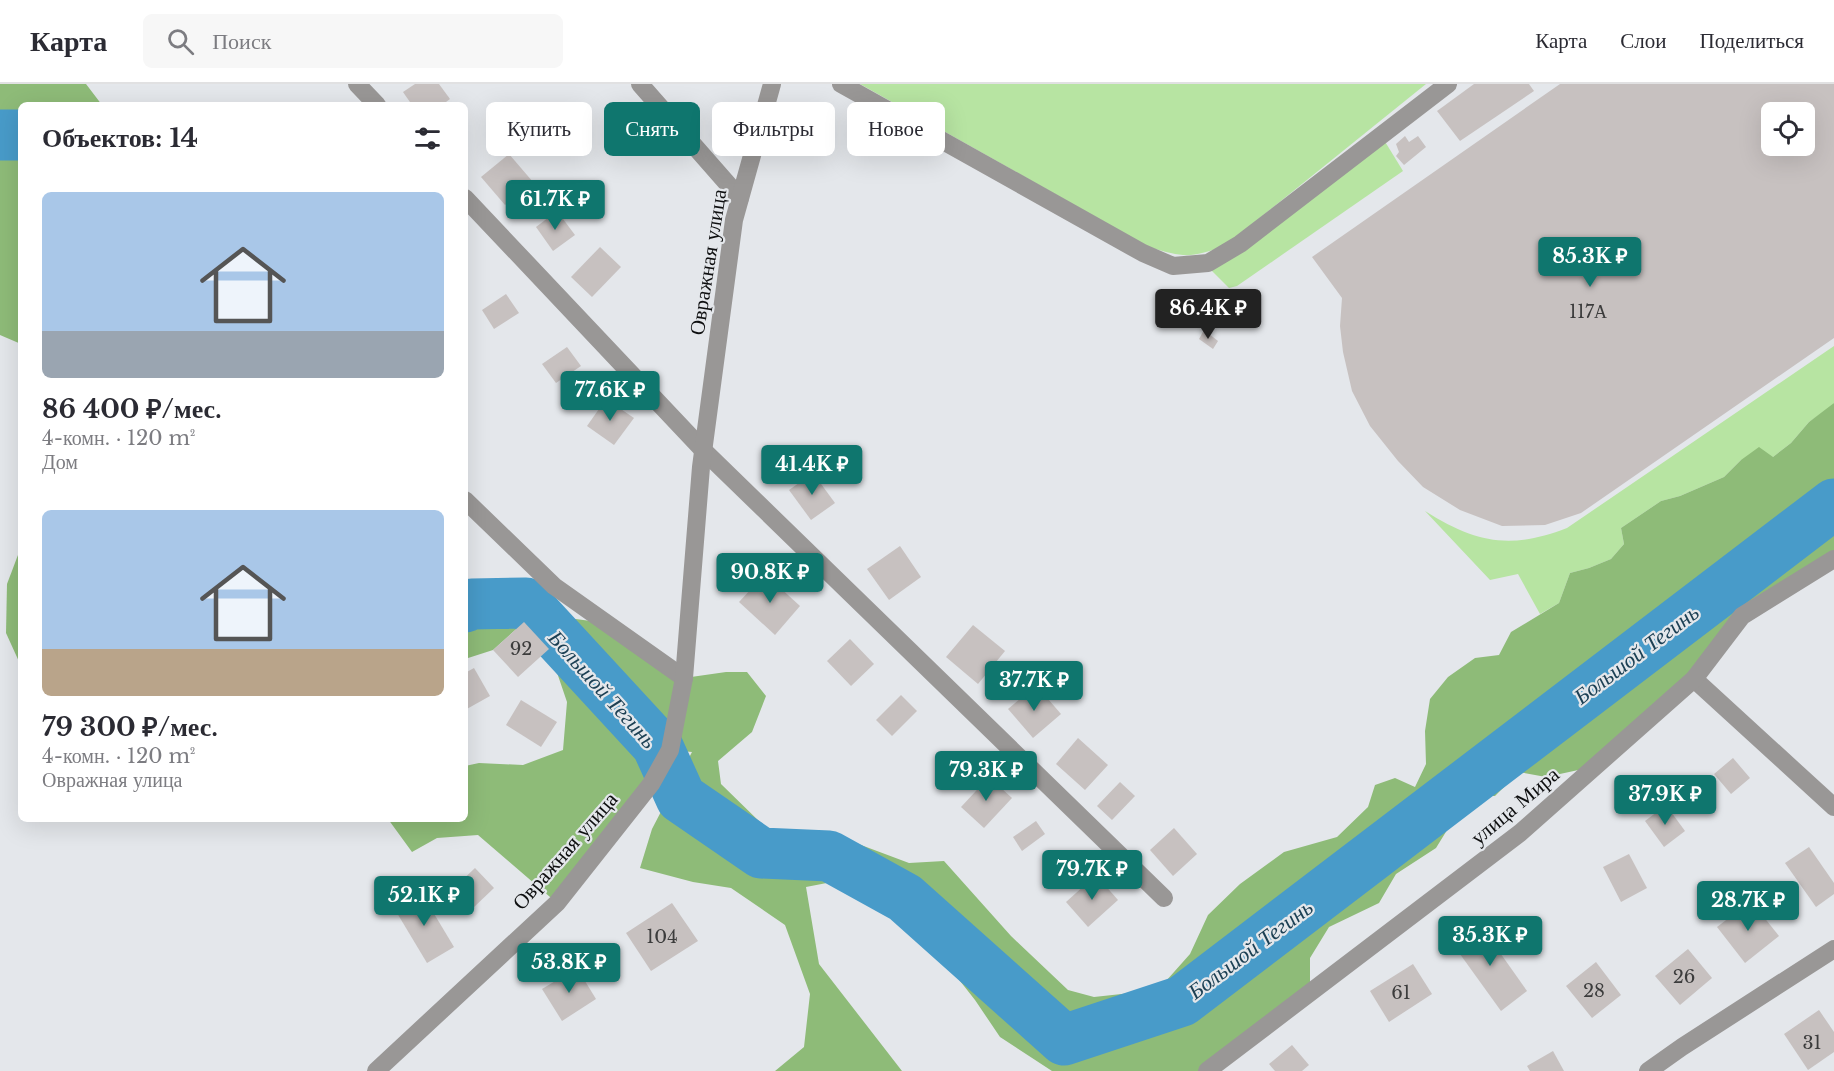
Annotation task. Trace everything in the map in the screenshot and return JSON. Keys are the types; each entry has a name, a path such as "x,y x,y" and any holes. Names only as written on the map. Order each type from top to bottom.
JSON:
{"street":[{"path":"357,84 374,102"},
{"path":"640,84 740,198"},
{"name":"Овражная улица","path":"376,1071 557,903 651,784 670,750 684,678 704,451 734,220 772,84"},
{"path":"841,84 1143,253 1173,266 1208,263 1240,244 1448,84"},
{"path":"468,201 704,451 1164,898"},
{"path":"468,503 554,586 684,678"},
{"name":"улица Мира","path":"1207,1071 1520,833 1694,679 1742,616 1834,559"},
{"path":"1694,679 1834,807"},
{"path":"1648,1071 1834,949"}],"green space":[{"path":"0,84 86,84 100,102 18,102 18,343 0,335"},
{"path":"860,84 1426,84 1225,246 1187,255 1149,247 945,132 945,102 892,102"},
{"path":"1384,140 1403,171 1237,286 1229,288 1211,270"},
{"path":"1834,346 1834,403 1832,406 1809,422 1791,443 1773,457 1741,460 1724,477 1680,496 1661,501 1621,528 1624,544 1611,559 1570,573 1559,603 1540,614 1518,574 1490,580 1425,511 1461,530 1494,540 1528,539 1567,528"},
{"path":"1834,403 1834,559 1742,616 1694,679 1583,769 1546,777 1519,772 1495,796 1468,796 1436,848 1396,874 1379,903 1329,927 1310,958 1310,993 1207,1071 1052,1071 1000,1037 975,1000 931,944 886,899 837,881 806,887 819,964 902,1071 775,1071 804,1047 810,994 785,925 731,888 693,882 640,868 652,829 692,752 670,750 557,903 478,835 437,838 412,852 390,822 468,822 468,765 479,763 523,765 563,750 567,702 549,649 524,622 493,650 468,658 468,588 484,590 528,587 568,618 606,623 684,678 726,672 747,672 766,696 752,732 718,761 721,784 769,831 845,839 909,863 944,861 1011,936 1068,990 1094,997 1158,990 1190,954 1208,915 1240,884 1284,852 1337,837 1368,807 1375,785 1395,778 1415,787 1426,764 1425,731 1430,699 1448,677 1475,658 1499,655 1511,632 1559,603 1570,573 1611,559 1624,544 1621,528 1661,501 1680,496 1724,477 1741,460 1759,447 1773,457 1791,443 1809,422"},
{"path":"18,555 18,659 6,633 7,584"}],"building":[{"path":"415,84 439,84 450,99 446,102 410,102 403,92"},
{"path":"1474,84 1529,84 1534,91 1460,141 1437,111"},
{"path":"1560,84 1834,84 1834,338 1581,513 1545,525 1502,526 1460,510 1423,487 1398,461 1370,426 1352,391 1340,326 1342,298 1312,257"},
{"path":"1405,136 1409,142 1418,136 1426,147 1404,165 1396,156 1399,152 1396,144"},
{"path":"507,156 511,156 533,182 505,205 481,177"},
{"path":"557,211 575,235 553,251 536,227"},
{"path":"600,247 621,267 592,297 571,277"},
{"path":"506,294 519,313 494,329 482,310"},
{"path":"1204,330 1218,341 1213,349 1199,339"},
{"path":"567,347 581,366 556,383 542,364"},
{"path":"606,399 634,418 614,445 587,426"},
{"path":"813,473 835,503 811,520 789,490"},
{"path":"900,546 921,577 889,600 867,569"},
{"path":"765,574 800,606 775,635 739,602"},
{"path":"524,622 549,649 518,677 493,650"},
{"path":"973,625 1005,651 978,684 946,657"},
{"path":"850,639 874,664 851,686 827,661"},
{"path":"474,668 490,696 468,708 468,671"},
{"path":"1036,685 1061,714 1033,738 1008,709"},
{"path":"901,695 917,711 892,736 876,720"},
{"path":"521,700 557,722 541,747 506,725"},
{"path":"1078,738 1108,765 1085,790 1056,764"},
{"path":"1733,758 1750,778 1731,794 1714,774"},
{"path":"989,777 1012,798 984,828 961,807"},
{"path":"1120,782 1135,796 1112,820 1097,806"},
{"path":"1666,805 1685,831 1664,847 1645,821"},
{"path":"1036,821 1045,834 1022,851 1013,837"},
{"path":"1174,828 1197,854 1173,876 1150,850"},
{"path":"1809,847 1834,883 1834,894 1816,907 1785,863"},
{"path":"1629,854 1647,888 1621,902 1603,867"},
{"path":"475,868 494,888 473,908 453,889"},
{"path":"1096,875 1118,900 1088,927 1066,902"},
{"path":"421,892 454,947 427,963 394,908"},
{"path":"1751,901 1779,936 1745,963 1717,927"},
{"path":"672,903 698,941 651,971 626,933"},
{"path":"1479,923 1527,991 1501,1011 1452,943"},
{"path":"1688,949 1712,978 1680,1005 1655,976"},
{"path":"1596,962 1621,995 1592,1018 1566,986"},
{"path":"1413,964 1432,994 1389,1022 1370,991"},
{"path":"577,968 596,999 562,1021 542,989"},
{"path":"1819,1010 1834,1032 1834,1052 1808,1070 1784,1034"},
{"path":"1292,1045 1309,1065 1302,1071 1275,1071 1269,1064"},
{"path":"1553,1051 1564,1071 1530,1071 1527,1066"}],"waterway":[{"name":"Большой Тегинь","path":"0,135 18,135"},
{"name":"Большой Тегинь","path":"468,606 526,603 657,745 681,798 761,853 829,856 905,898 1064,1040 1182,1001 1834,504"}]}
